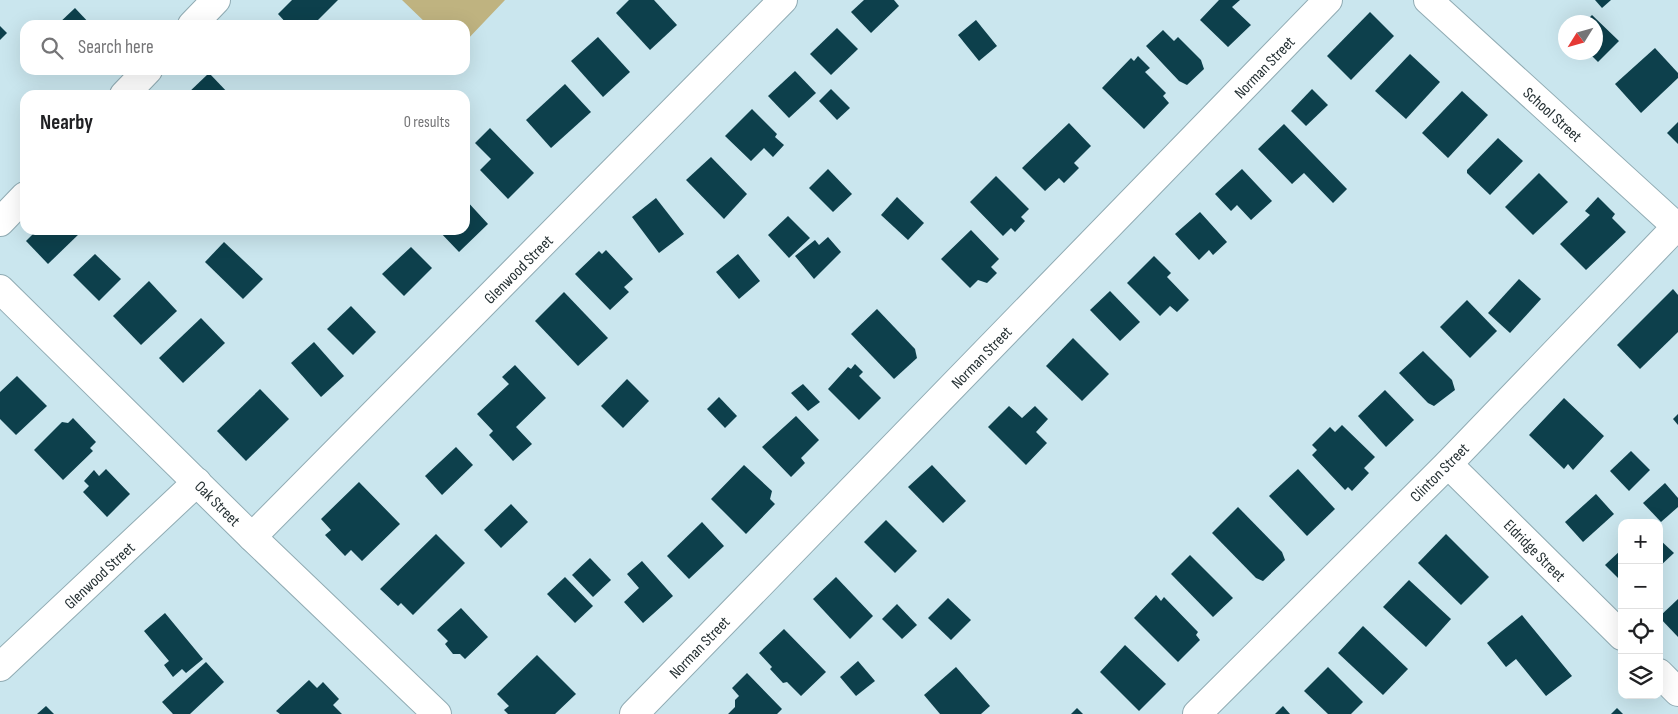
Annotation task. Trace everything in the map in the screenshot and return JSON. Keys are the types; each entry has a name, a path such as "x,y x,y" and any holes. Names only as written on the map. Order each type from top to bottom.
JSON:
{"street":[{"path":"197,20 216,0"},
{"name":"Glenwood Street","path":"252,537 783,0"},
{"name":"Norman Street","path":"634,714 1328,0"},
{"name":"School Street","path":"1428,0 1677,227"},
{"path":"129,90 143,75"},
{"path":"0,222 20,201"},
{"name":"Clinton Street","path":"1197,714 1448,464 1677,227"},
{"name":"Oak Street","path":"0,289 252,537 437,714"},
{"name":"Eldridge Street","path":"1448,464 1618,632"},
{"name":"Glenwood Street","path":"0,667 197,482"},
{"path":"1663,677 1678,692"}],"shaded area":[{"path":"402,0 505,0 470,37 470,20 423,20"}],"building":[{"path":"292,0 338,0 318,20 283,20 278,14"},
{"path":"629,0 654,0 677,25 650,50 616,13"},
{"path":"864,0 894,0 899,6 871,33 851,12"},
{"path":"1219,0 1240,0 1232,7 1251,25 1228,47 1200,20"},
{"path":"1595,0 1611,0 1602,8"},
{"path":"75,8 86,20 62,20"},
{"path":"1370,12 1394,36 1351,80 1327,56"},
{"path":"976,20 997,46 979,61 958,35"},
{"path":"0,26 7,33 0,40"},
{"path":"1603,26 1619,41 1603,57"},
{"path":"837,28 858,49 831,75 810,54"},
{"path":"1163,30 1174,41 1178,37 1201,60 1204,69 1187,85 1179,81 1146,46"},
{"path":"598,37 630,72 603,97 571,61"},
{"path":"1655,48 1678,73 1678,78 1641,113 1615,84"},
{"path":"1410,54 1440,82 1406,119 1375,91"},
{"path":"1138,56 1150,68 1145,72 1166,93 1163,96 1169,103 1144,129 1102,88 1131,58 1134,61"},
{"path":"795,71 816,93 789,118 768,96"},
{"path":"207,75 211,75 225,90 191,90"},
{"path":"565,84 591,112 551,148 526,120"},
{"path":"831,89 850,108 837,120 819,101"},
{"path":"1312,89 1328,105 1306,126 1291,111"},
{"path":"1462,91 1488,115 1448,158 1422,133"},
{"path":"752,109 777,134 775,137 784,145 773,157 764,148 751,161 725,136"},
{"path":"1678,122 1678,144 1667,133"},
{"path":"1069,123 1091,146 1074,163 1079,168 1064,183 1059,178 1045,191 1022,168"},
{"path":"1284,124 1347,189 1333,203 1304,173 1292,184 1258,149"},
{"path":"490,128 534,173 508,199 480,170 491,159 475,143"},
{"path":"1498,138 1523,161 1490,195 1467,173 1467,170"},
{"path":"711,157 747,194 724,219 686,180"},
{"path":"828,169 852,194 833,212 809,188"},
{"path":"1242,169 1272,201 1251,220 1237,205 1231,211 1215,194"},
{"path":"1539,173 1568,202 1533,235 1505,207"},
{"path":"996,176 1029,209 1021,217 1025,221 1015,232 1011,228 1003,236 970,202"},
{"path":"897,197 924,223 908,240 881,215"},
{"path":"1598,197 1615,214 1612,218 1626,232 1586,270 1560,244 1590,215 1585,211"},
{"path":"656,198 684,234 659,253 632,217"},
{"path":"470,204 488,224 459,252 443,235 470,235"},
{"path":"1200,212 1227,242 1213,255 1209,250 1199,260 1175,234"},
{"path":"788,216 810,238 789,258 768,235"},
{"path":"971,230 999,259 991,267 997,273 987,283 978,280 970,288 941,259"},
{"path":"32,235 78,235 48,264 26,241"},
{"path":"828,237 841,252 814,279 795,256 815,240 819,245"},
{"path":"224,242 263,279 243,299 205,262"},
{"path":"411,247 432,268 404,296 382,274"},
{"path":"606,250 633,279 624,287 629,292 610,310 575,274 599,251 602,254"},
{"path":"95,254 121,279 99,301 73,275"},
{"path":"738,254 760,281 739,299 716,272"},
{"path":"1154,256 1171,273 1167,277 1189,300 1177,312 1170,306 1160,316 1127,283"},
{"path":"1519,279 1541,299 1510,333 1488,313"},
{"path":"149,281 177,311 141,345 113,316"},
{"path":"1673,289 1678,295 1678,332 1640,369 1617,345"},
{"path":"1110,291 1140,322 1120,341 1090,310"},
{"path":"564,292 608,338 578,366 535,321"},
{"path":"1467,300 1497,331 1470,358 1440,327"},
{"path":"351,306 376,332 353,355 327,329"},
{"path":"877,309 915,349 917,358 894,379 851,334"},
{"path":"201,318 225,343 183,383 159,358"},
{"path":"1073,338 1109,374 1082,401 1046,366"},
{"path":"314,342 344,376 321,397 291,363"},
{"path":"1423,351 1452,380 1455,390 1434,406 1428,403 1399,373"},
{"path":"855,364 863,372 859,376 881,398 859,420 828,389 848,367 851,369"},
{"path":"515,365 546,398 516,427 532,444 513,461 489,435 493,431 477,414 509,384 502,377"},
{"path":"17,376 47,406 16,435 0,419 0,392"},
{"path":"627,379 649,401 623,428 601,406"},
{"path":"803,384 820,402 808,411 791,393"},
{"path":"260,389 289,419 246,461 217,431"},
{"path":"1385,390 1414,420 1386,447 1358,416"},
{"path":"719,397 737,416 725,428 707,409"},
{"path":"1564,398 1604,436 1573,470 1568,464 1564,469 1529,435"},
{"path":"1009,406 1022,418 1035,406 1048,419 1036,432 1047,443 1026,465 988,427"},
{"path":"1678,414 1678,425 1673,419"},
{"path":"796,416 819,440 801,458 805,463 791,477 762,447"},
{"path":"73,418 96,442 90,448 93,451 63,480 34,450 62,422 68,423"},
{"path":"1342,425 1375,457 1364,468 1369,473 1352,491 1348,487 1345,490 1312,455 1317,450 1312,445 1330,427 1335,432"},
{"path":"456,447 473,465 442,495 425,476"},
{"path":"1631,451 1650,470 1629,491 1610,471"},
{"path":"744,465 772,491 770,499 775,504 746,534 711,499"},
{"path":"932,465 966,501 943,523 908,487"},
{"path":"106,469 130,494 107,517 83,492 89,486 84,481 94,470 99,476"},
{"path":"1298,469 1335,509 1307,536 1269,496"},
{"path":"359,482 400,524 362,561 351,550 345,556 325,535 331,530 321,519"},
{"path":"1665,483 1678,498 1678,507 1663,520 1658,519 1643,503"},
{"path":"1596,494 1614,514 1583,542 1565,522"},
{"path":"511,504 528,522 501,548 484,530"},
{"path":"1238,507 1282,552 1285,560 1263,581 1256,578 1212,533"},
{"path":"886,520 917,551 895,573 864,542"},
{"path":"702,522 724,546 689,579 667,556"},
{"path":"436,534 465,563 413,615 401,603 398,606 380,589"},
{"path":"1446,534 1489,577 1461,605 1418,563"},
{"path":"1663,543 1674,553 1663,563"},
{"path":"1618,553 1618,578 1605,565"},
{"path":"1190,555 1233,598 1213,617 1171,574"},
{"path":"590,558 611,580 593,597 572,575"},
{"path":"642,561 673,596 643,623 624,602 639,588 627,574"},
{"path":"565,577 593,606 575,623 547,594"},
{"path":"836,577 873,616 850,639 813,599"},
{"path":"1409,580 1451,619 1426,647 1383,607"},
{"path":"1156,595 1161,601 1164,597 1198,632 1196,635 1200,640 1178,662 1134,618"},
{"path":"948,598 971,620 951,640 928,618"},
{"path":"1678,599 1678,637 1663,621 1663,613"},
{"path":"897,604 917,625 902,639 882,619"},
{"path":"461,608 488,637 465,659 460,654 453,654 445,644 448,641 437,630"},
{"path":"165,613 203,659 186,673 182,669 173,677 164,665 169,661 144,631"},
{"path":"1522,615 1572,676 1546,696 1516,659 1506,667 1487,643"},
{"path":"1363,626 1408,669 1383,695 1338,653"},
{"path":"784,629 826,672 801,696 787,682 783,683 759,653"},
{"path":"1125,645 1166,684 1139,711 1100,672"},
{"path":"537,655 576,694 555,714 508,714 504,710 509,706 497,694"},
{"path":"858,661 875,681 856,696 840,677"},
{"path":"206,662 224,682 190,714 173,714 162,702"},
{"path":"956,667 990,706 981,714 940,714 924,695"},
{"path":"1328,667 1363,702 1351,714 1328,714 1304,691"},
{"path":"747,673 782,709 777,714 728,714 735,707 735,700 739,696 732,688"},
{"path":"309,680 317,688 323,682 339,699 333,705 342,714 280,714 276,711"},
{"path":"46,706 54,714 37,714"},
{"path":"1283,706 1290,714 1275,714"},
{"path":"1077,708 1083,714 1071,714"},
{"path":"1617,708 1623,714 1611,714"}]}
